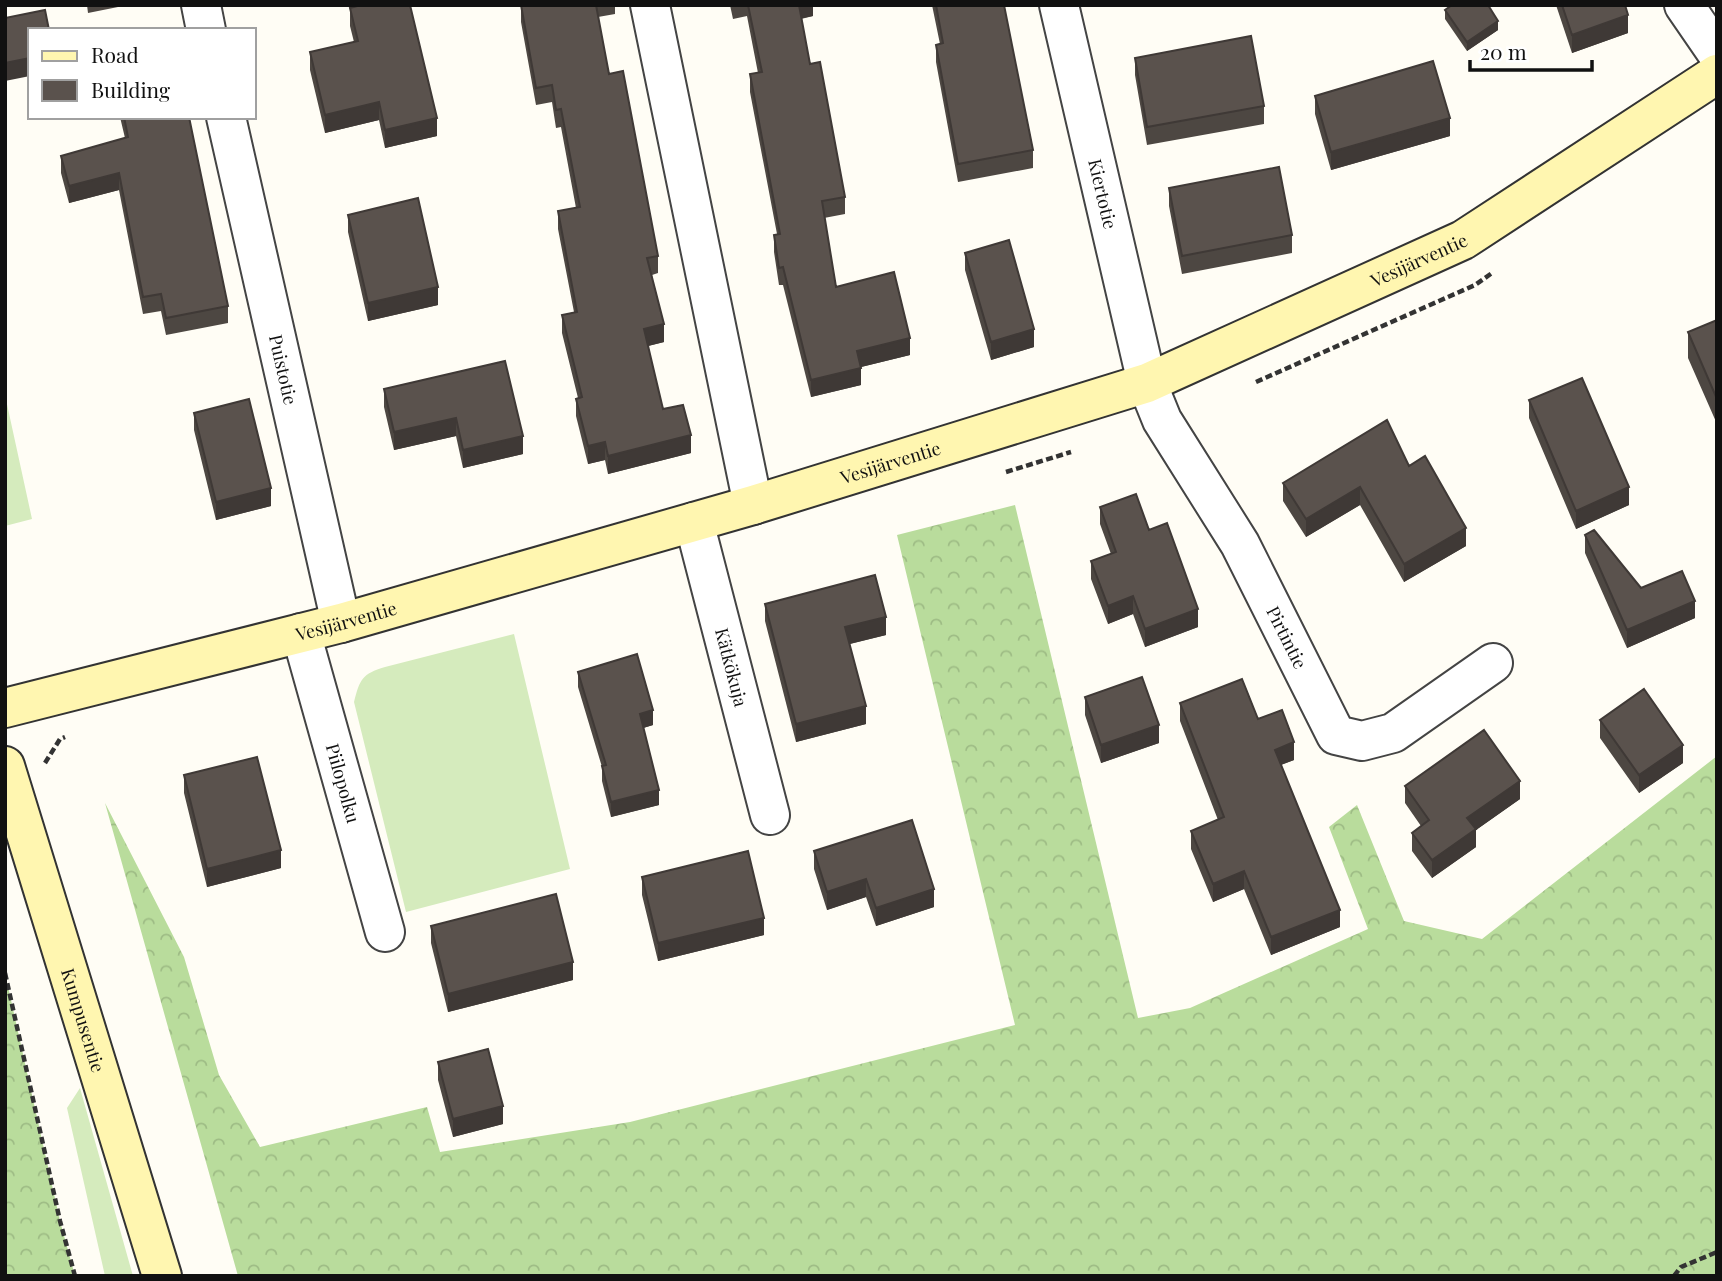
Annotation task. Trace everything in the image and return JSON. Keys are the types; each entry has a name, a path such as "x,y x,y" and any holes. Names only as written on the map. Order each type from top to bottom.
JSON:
{"street":[{"path":"201,5 206,28"},
{"path":"650,5 753,505"},
{"name":"Kiertotie","path":"1059,5 1147,383"},
{"path":"1684,5 1717,53"},
{"name":"Vesijärventie","path":"5,708 341,623 753,505 1147,383 1463,240 1717,74"},
{"name":"Puistotie","path":"226,119 341,623"},
{"name":"Pirtintie","path":"1147,383 1162,420 1240,544 1336,735 1362,741 1393,733 1493,663"},
{"name":"Kätkökuja","path":"694,522 770,815"},
{"name":"Piilopolku","path":"301,634 385,932"},
{"name":"Kumpusentie","path":"5,766 162,1276"}],"path":[{"path":"5,973 60,1221 75,1276"},
{"path":"1674,1276 1681,1267 1717,1252"}],"green space":[{"path":"5,395 32,519 5,526"},
{"path":"1015,505 1138,1018 1190,1008 1368,929 1329,827 1357,805 1404,921 1482,939 1717,756 1717,1276 238,1276 105,803 184,957 219,1075 260,1147 427,1107 440,1152 630,1122 1015,1025 897,535"},
{"path":"514,634 570,869 406,912 354,702 358,688 363,678 385,667"},
{"path":"5,973 60,1221 75,1276 5,1276"},
{"path":"80,1088 133,1276 105,1276 67,1108"}],"building":[{"path":"361,5 410,5 437,118 385,130 379,102 325,115 310,52 358,41 350,8"},
{"path":"521,5 596,5 609,74 623,71 658,256 647,258 664,324 644,329 663,409 683,405 691,435 608,456 605,442 588,446 576,399 582,397 562,315 577,312 558,211 580,207 561,109 556,110 552,85 536,88"},
{"path":"748,5 799,5 810,64 820,62 845,197 822,201 836,287 894,272 910,338 857,351 861,368 811,380 783,267 779,268 774,235 780,234 750,74 762,72"},
{"path":"936,5 1004,5 1033,150 958,164 936,45 943,43"},
{"path":"1452,5 1488,5 1498,21 1467,42 1445,10"},
{"path":"1562,5 1625,5 1628,15 1572,35"},
{"path":"45,10 49,28 28,28 28,58 5,63 5,18"},
{"path":"1251,36 1264,106 1147,127 1135,58"},
{"path":"1433,61 1450,118 1331,152 1315,96"},
{"path":"124,119 189,119 228,306 166,318 161,294 143,297 119,173 69,186 61,156 128,137"},
{"path":"1279,167 1292,235 1182,256 1169,188"},
{"path":"418,198 438,287 368,303 348,215"},
{"path":"1009,240 1034,329 991,342 965,253"},
{"path":"1717,320 1717,399 1688,332"},
{"path":"505,361 523,436 463,450 456,418 394,432 384,389"},
{"path":"1582,378 1629,487 1576,511 1529,400"},
{"path":"249,399 271,488 216,502 194,413"},
{"path":"1387,420 1409,466 1425,456 1466,528 1404,564 1360,487 1306,519 1283,483"},
{"path":"1136,494 1149,530 1167,523 1198,609 1145,629 1133,596 1108,606 1091,561 1116,552 1100,507"},
{"path":"1594,530 1641,588 1682,571 1695,601 1627,630 1585,535"},
{"path":"875,575 886,617 845,627 866,706 796,724 765,604"},
{"path":"637,654 653,710 640,714 659,790 611,802 602,766 606,765 578,672"},
{"path":"1142,677 1159,725 1101,745 1085,697"},
{"path":"1242,679 1258,719 1282,710 1294,742 1275,750 1340,910 1271,937 1244,871 1213,884 1191,831 1224,817 1180,703"},
{"path":"1644,689 1683,745 1639,775 1600,720"},
{"path":"1484,730 1520,781 1467,818 1476,829 1432,860 1412,833 1429,820 1405,786"},
{"path":"257,757 281,850 207,869 184,775"},
{"path":"912,820 934,889 876,908 866,879 827,892 814,851"},
{"path":"748,851 764,918 658,943 642,877"},
{"path":"556,894 573,962 448,994 431,926"},
{"path":"488,1049 503,1106 453,1119 438,1062"}]}
